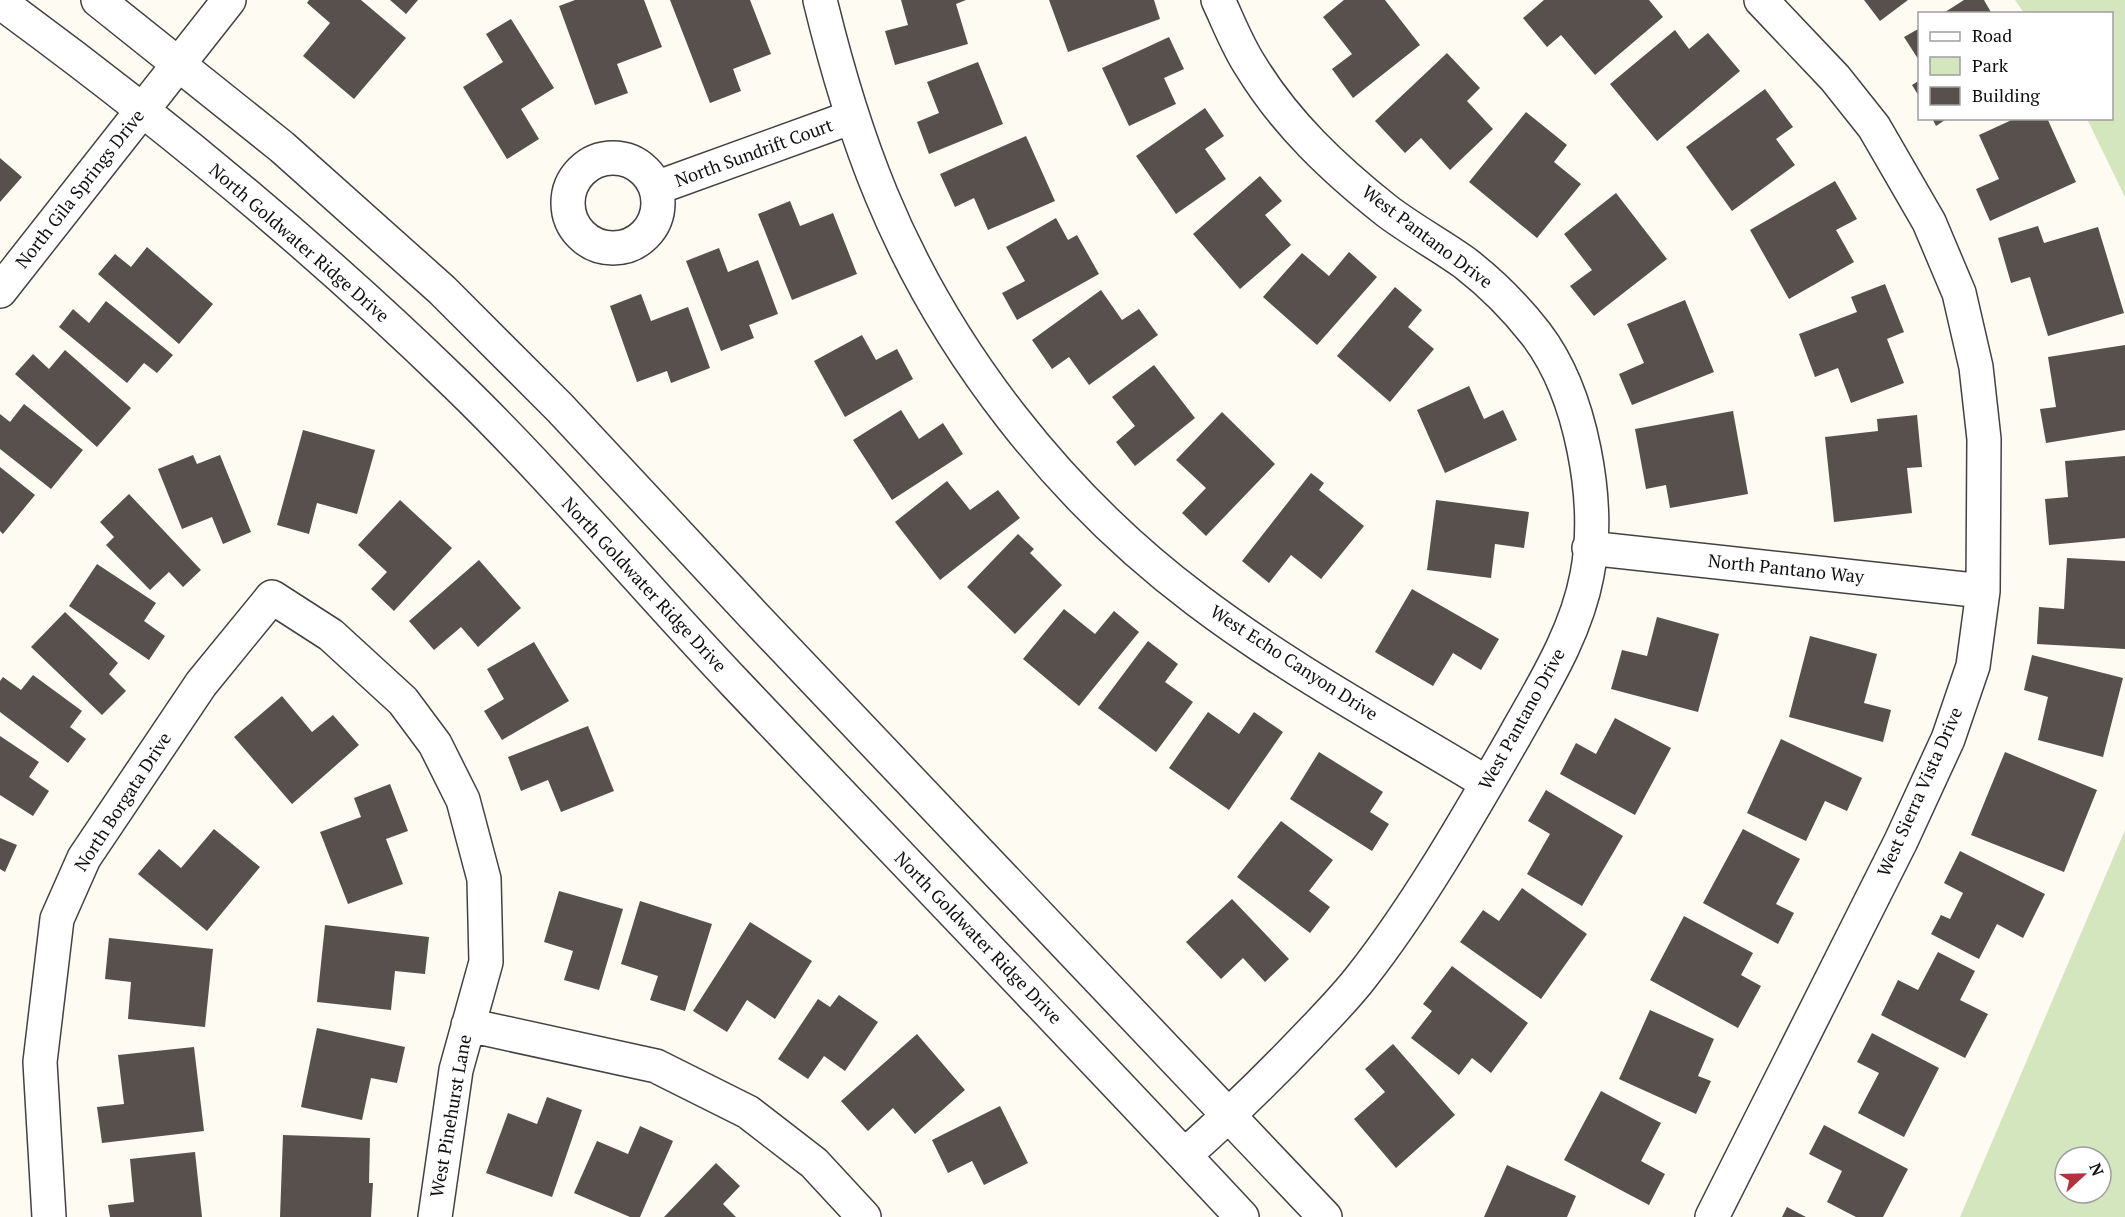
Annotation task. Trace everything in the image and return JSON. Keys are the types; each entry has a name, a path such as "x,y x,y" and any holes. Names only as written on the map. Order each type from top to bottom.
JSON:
{"street":[{"name":"North Goldwater Ridge Drive","path":"98,0 160,87 311,249 457,385 711,658 1242,1217"},
{"name":"North Gila Springs Drive","path":"0,291 229,0"},
{"name":"West Echo Canyon Drive","path":"820,0 852,117 881,195 917,272 951,329 1000,402 1066,480 1129,543 1196,600 1267,648 1487,783"},
{"name":"West Pantano Drive","path":"1185,1155 1229,1116 1361,978 1399,924 1487,783 1555,664 1579,605 1587,573 1589,548 1589,480 1577,421 1563,381 1539,338 1498,291 1464,263 1389,212 1310,144 1286,117 1248,63 1218,0"},
{"name":"West Sierra Vista Drive","path":"1712,1217 1900,841 1948,739 1972,666 1983,591 1984,440 1976,367 1959,293 1929,222 1874,127 1835,78 1761,0"},
{"name":"North Goldwater Ridge Drive","path":"0,2 160,87 282,147 442,290 560,408 754,616 1325,1217"},
{"name":"North Sundrift Court","path":"656,188 852,117"},
{"name":"North Pantano Way","path":"1589,548 1983,591"},
{"name":"West Pinehurst Lane","path":"272,597 330,635 403,701 435,744 463,800 484,879 486,962 456,1070 435,1217"},
{"name":"North Borgata Drive","path":"50,1217 40,1062 57,919 84,858 201,684 272,597"},
{"path":"468,1024 656,1066 667,1071 748,1112 814,1163 864,1217"}],"green space":[{"path":"2015,0 2125,0 2125,197 2087,120 2113,120 2113,12 2023,12"},
{"path":"2125,830 2125,1217 1960,1217"}],"building":[{"path":"309,0 361,0 406,38 354,99 303,56 330,23 307,3"},
{"path":"390,0 418,0 406,14"},
{"path":"575,0 644,0 662,47 617,64 628,93 595,105 559,6"},
{"path":"670,0 750,0 771,54 733,69 741,91 710,103"},
{"path":"901,0 966,0 956,4 968,44 895,65 885,31 908,25"},
{"path":"1049,0 1154,0 1160,19 1068,52"},
{"path":"1344,0 1385,0 1420,45 1353,98 1332,69 1352,54 1323,17"},
{"path":"1544,0 1649,0 1663,17 1595,75 1561,35 1547,47 1523,18"},
{"path":"1864,0 1908,0 1880,21"},
{"path":"1964,0 1984,0 1991,12 1945,12"},
{"path":"511,19 554,88 521,109 539,139 507,159 463,87 503,62 486,34"},
{"path":"1918,29 1918,59 1904,37"},
{"path":"1675,30 1689,49 1708,33 1740,71 1657,141 1610,84"},
{"path":"1169,37 1184,69 1164,78 1176,104 1129,126 1102,68"},
{"path":"1447,53 1480,88 1467,101 1493,129 1450,170 1421,138 1405,153 1375,121"},
{"path":"978,62 1003,124 929,154 917,122 939,113 927,82"},
{"path":"1918,81 1918,95 1912,85"},
{"path":"1765,89 1793,127 1776,139 1795,165 1732,211 1686,147"},
{"path":"1205,108 1224,136 1205,149 1226,179 1176,214 1136,156"},
{"path":"1526,112 1567,145 1554,162 1581,184 1537,238 1469,182"},
{"path":"1933,120 1945,120 1936,126"},
{"path":"2012,120 2048,120 2076,182 1990,221 1976,189 1999,179 1979,135"},
{"path":"1026,136 1055,201 988,230 974,198 955,207 940,174"},
{"path":"0,158 22,177 0,202"},
{"path":"1260,176 1282,201 1265,215 1291,245 1240,289 1193,234"},
{"path":"1835,181 1857,219 1836,230 1854,262 1789,299 1750,230"},
{"path":"1616,193 1667,259 1594,316 1570,286 1592,270 1564,234"},
{"path":"790,201 800,226 833,213 857,274 792,300 758,214"},
{"path":"1056,218 1068,240 1077,235 1099,274 1017,320 1002,293 1025,281 1006,247"},
{"path":"2038,226 2044,243 2098,227 2124,313 2048,336 2030,277 2011,283 1998,238"},
{"path":"147,247 213,304 179,344 98,274 115,254 131,267"},
{"path":"719,248 728,272 758,260 778,314 749,325 754,338 721,351 686,261"},
{"path":"1349,252 1377,277 1317,345 1263,297 1302,253 1329,276"},
{"path":"1885,284 1904,332 1887,339 1904,383 1851,403 1838,368 1815,377 1799,334 1857,312 1851,297"},
{"path":"1395,287 1422,310 1408,327 1434,349 1390,402 1337,356"},
{"path":"1101,290 1122,320 1139,309 1158,335 1089,385 1069,357 1052,369 1032,340"},
{"path":"641,294 651,321 688,307 710,368 671,383 667,371 637,382 610,306"},
{"path":"1685,300 1714,372 1632,405 1619,374 1644,363 1627,324"},
{"path":"106,301 173,355 157,373 144,363 127,383 59,327 73,309 89,323"},
{"path":"862,335 876,360 897,349 913,379 845,417 814,361"},
{"path":"2125,345 2125,430 2046,443 2040,409 2056,407 2048,357"},
{"path":"65,350 131,408 97,447 15,374 33,354 49,369"},
{"path":"1154,365 1195,418 1135,466 1116,442 1135,426 1112,397"},
{"path":"1469,386 1484,419 1503,410 1517,440 1445,473 1417,410"},
{"path":"24,404 83,450 51,489 0,449 0,414 10,422"},
{"path":"901,410 919,439 943,423 963,454 892,500 853,440"},
{"path":"1733,411 1748,494 1670,508 1666,485 1646,489 1635,429"},
{"path":"1222,412 1275,464 1206,536 1182,513 1206,488 1176,460"},
{"path":"1917,415 1922,467 1907,468 1912,513 1834,522 1825,437 1878,431 1877,419"},
{"path":"303,430 375,450 357,514 317,503 309,534 277,525"},
{"path":"193,455 197,464 220,455 251,532 223,544 212,517 182,529 158,469"},
{"path":"2125,456 2125,538 2049,545 2045,499 2068,497 2065,461"},
{"path":"0,467 35,495 3,534 0,531"},
{"path":"1311,473 1324,483 1319,490 1364,526 1321,579 1291,555 1269,583 1242,561"},
{"path":"947,481 970,510 998,490 1020,518 940,580 895,522"},
{"path":"129,494 201,570 183,587 169,572 150,590 106,545 114,537 100,522"},
{"path":"400,500 452,548 394,611 371,589 387,572 358,545"},
{"path":"1436,500 1529,512 1524,548 1495,544 1491,578 1427,570"},
{"path":"1018,534 1034,549 1030,553 1062,585 1015,634 967,587"},
{"path":"2067,558 2125,561 2125,649 2037,644 2039,607 2064,609"},
{"path":"479,560 521,608 478,647 461,627 434,650 409,621"},
{"path":"97,564 156,603 144,621 165,636 149,660 69,606"},
{"path":"1412,589 1499,639 1481,670 1453,653 1433,686 1375,652"},
{"path":"1064,609 1095,634 1114,611 1139,632 1079,706 1023,659"},
{"path":"65,612 118,663 109,674 126,691 102,715 31,647"},
{"path":"1657,617 1719,634 1698,712 1611,689 1622,650 1647,656"},
{"path":"1810,636 1877,654 1864,703 1891,710 1883,742 1789,717"},
{"path":"1148,641 1178,664 1165,682 1193,702 1156,752 1098,708"},
{"path":"534,642 569,701 502,740 484,711 504,699 487,669"},
{"path":"2032,655 2123,678 2103,757 2038,740 2048,697 2024,690"},
{"path":"33,675 82,711 70,727 86,739 68,763 0,712 0,681 3,677 21,690"},
{"path":"282,696 312,732 333,715 359,745 292,804 234,737"},
{"path":"1208,712 1239,734 1254,712 1283,732 1229,810 1169,768"},
{"path":"1615,718 1671,748 1635,815 1560,774 1576,743 1596,754"},
{"path":"588,726 614,791 561,812 548,780 521,791 508,757"},
{"path":"0,736 39,762 29,777 49,791 33,816 0,795"},
{"path":"1781,739 1862,778 1847,811 1825,801 1806,841 1747,813"},
{"path":"1319,752 1383,792 1370,812 1389,824 1372,851 1290,799"},
{"path":"2005,752 2097,790 2064,872 1971,835"},
{"path":"390,784 408,831 386,839 403,884 348,904 320,832 361,817 354,798"},
{"path":"1546,790 1623,836 1582,906 1527,874 1550,834 1528,821"},
{"path":"1281,821 1333,860 1309,891 1330,907 1310,933 1237,877"},
{"path":"214,829 260,867 207,931 138,874 159,849 181,868"},
{"path":"1743,829 1800,859 1776,904 1794,913 1778,944 1703,903"},
{"path":"0,838 17,845 5,872 0,869"},
{"path":"1960,851 2045,894 2023,938 1997,924 1979,959 1931,934 1941,915 1950,919 1963,893 1944,883"},
{"path":"1522,888 1587,934 1541,999 1460,942 1483,910 1499,921"},
{"path":"559,891 623,909 599,990 564,980 573,951 544,942"},
{"path":"1232,899 1289,959 1265,982 1243,958 1221,979 1186,942"},
{"path":"640,901 712,924 685,1011 650,1000 658,976 621,964"},
{"path":"1684,916 1753,953 1741,975 1761,986 1738,1028 1650,980"},
{"path":"750,922 812,961 775,1019 747,1000 727,1032 693,1011"},
{"path":"325,925 429,937 425,974 395,971 391,1010 317,1002"},
{"path":"109,938 213,949 205,1027 128,1019 131,982 105,979"},
{"path":"1938,952 1975,971 1960,1000 1988,1014 1965,1058 1881,1015 1898,980 1918,990"},
{"path":"1452,966 1528,1023 1491,1073 1472,1058 1459,1075 1411,1038 1432,1011 1423,1004"},
{"path":"839,995 878,1022 845,1071 824,1056 808,1079 778,1059 818,999 830,1007"},
{"path":"1650,1010 1714,1039 1698,1076 1711,1081 1696,1114 1619,1079"},
{"path":"317,1028 405,1047 397,1083 371,1078 362,1120 301,1107"},
{"path":"1872,1033 1939,1068 1904,1137 1858,1113 1879,1073 1857,1062"},
{"path":"917,1034 965,1090 915,1134 893,1108 868,1131 841,1101"},
{"path":"1393,1044 1455,1115 1396,1168 1354,1119 1385,1092 1365,1069"},
{"path":"194,1047 204,1131 102,1143 97,1107 124,1104 118,1055"},
{"path":"1601,1091 1661,1123 1641,1161 1665,1174 1649,1205 1564,1160"},
{"path":"547,1097 582,1110 552,1197 486,1173 508,1113 537,1124"},
{"path":"1000,1106 1028,1163 984,1185 972,1161 948,1173 932,1140"},
{"path":"1824,1125 1908,1169 1883,1217 1856,1217 1827,1202 1842,1171 1809,1154"},
{"path":"640,1126 673,1141 640,1217 630,1217 574,1193 597,1141 628,1154"},
{"path":"283,1135 370,1138 369,1183 373,1183 371,1217 280,1217"},
{"path":"195,1152 202,1217 110,1217 108,1205 134,1202 130,1159"},
{"path":"716,1163 740,1186 723,1204 736,1217 664,1217"},
{"path":"1507,1165 1576,1196 1567,1217 1484,1217"},
{"path":"1787,1207 1806,1217 1782,1217"}]}
